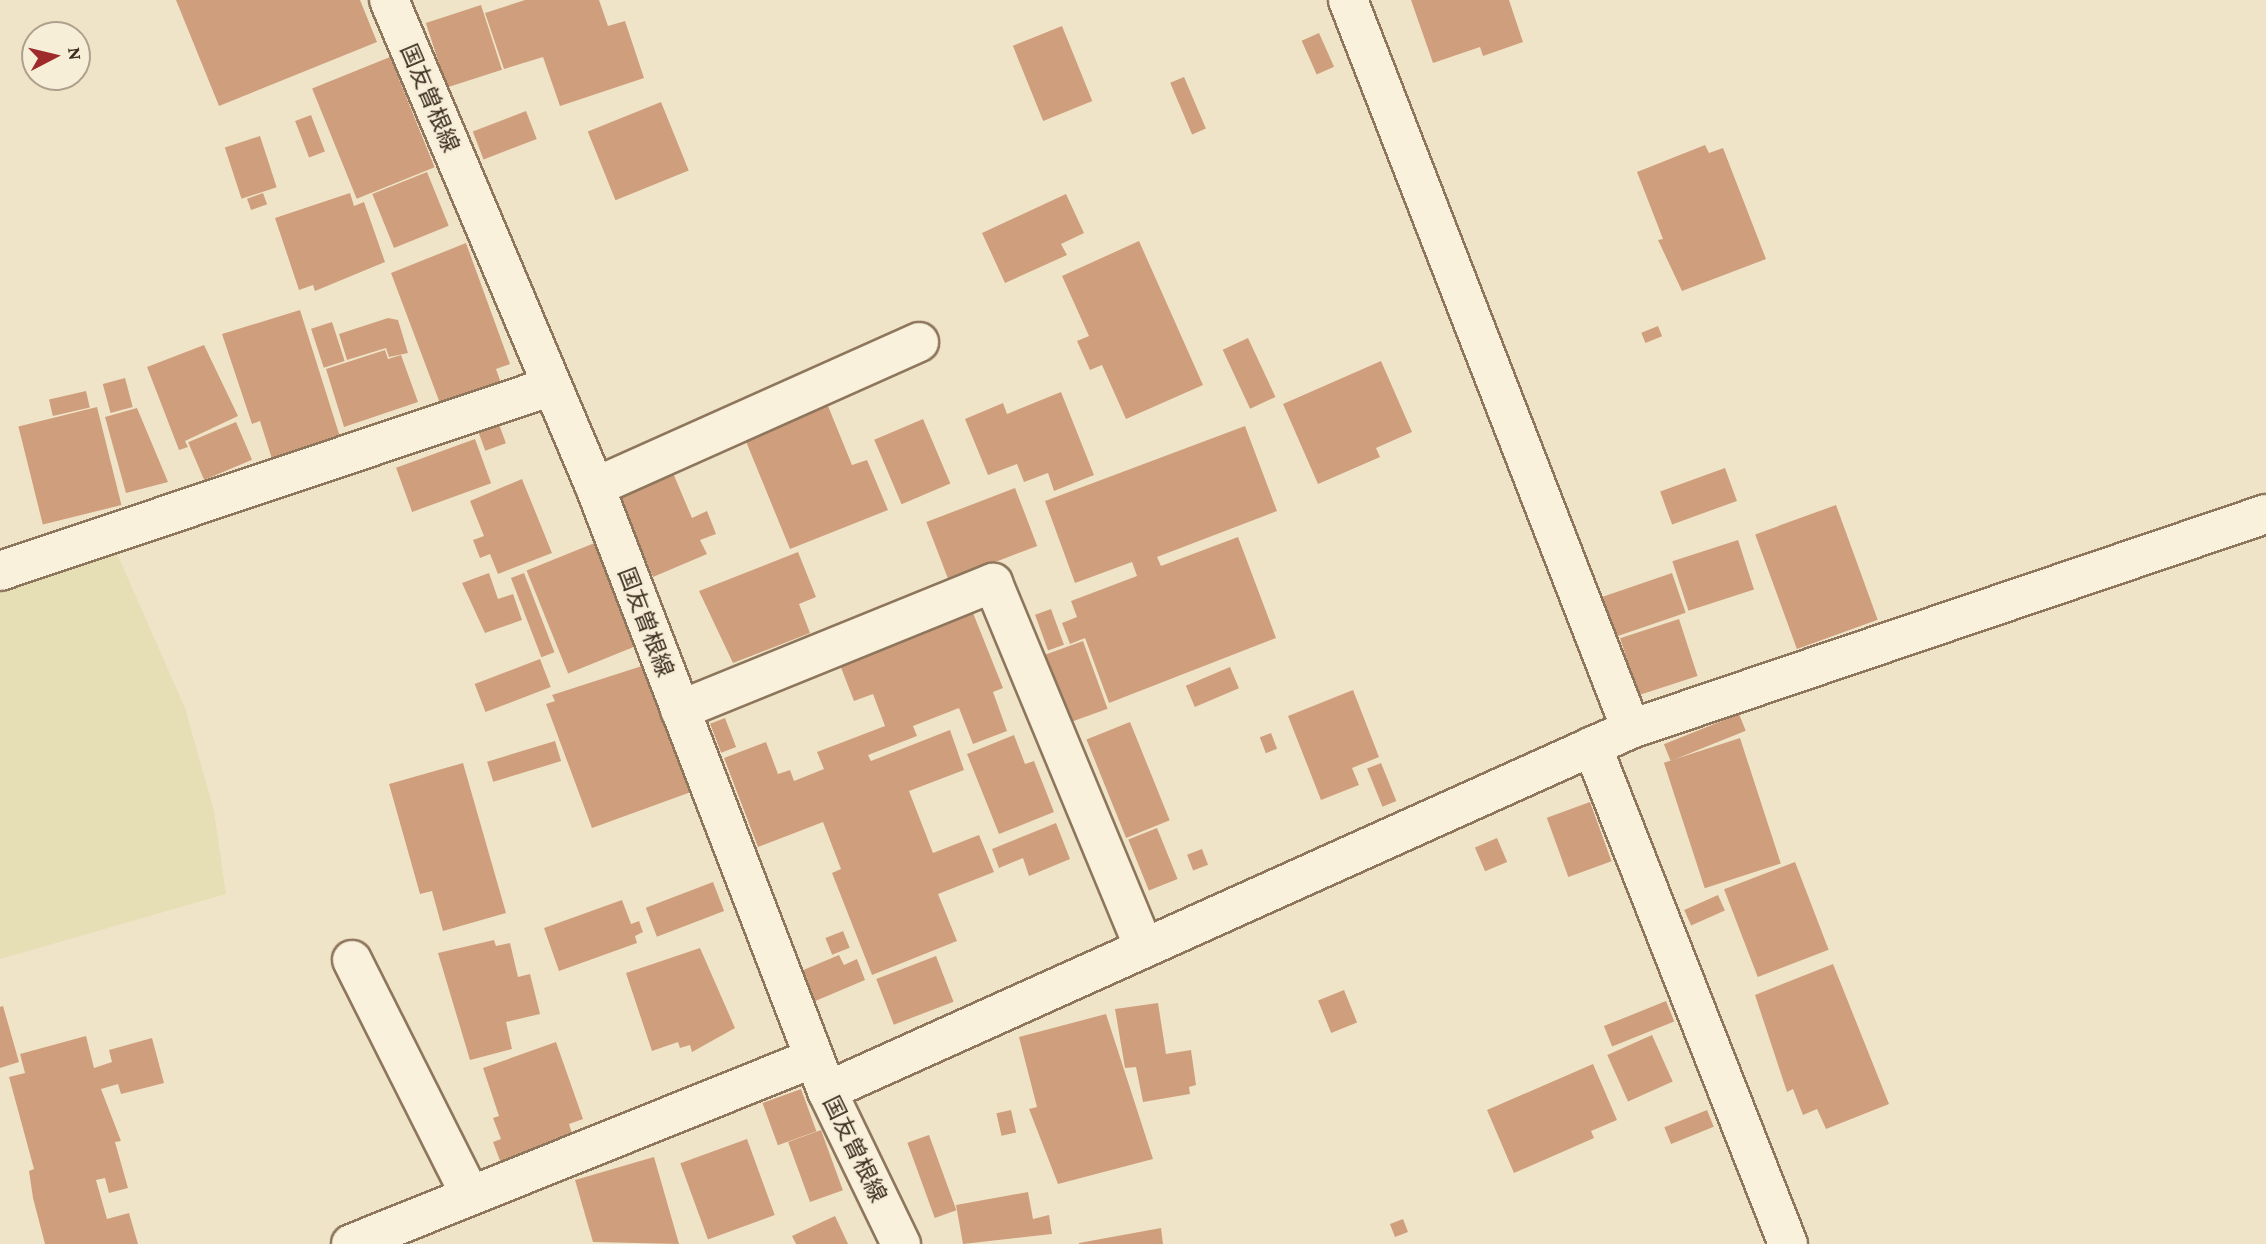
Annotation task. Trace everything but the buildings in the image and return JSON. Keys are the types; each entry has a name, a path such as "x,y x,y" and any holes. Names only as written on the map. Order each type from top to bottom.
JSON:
{"street":[{"name":"国友曽根線","path":"389,0 595,488 821,1074 901,1244"},
{"path":"1348,0 1631,729"},
{"path":"595,488 919,342"},
{"path":"0,571 552,386"},
{"path":"351,1244 470,1195 821,1074 1144,948 1631,729 2266,514"},
{"path":"680,710 992,583 1144,948"},
{"path":"1592,746 1788,1244"},
{"path":"352,960 470,1195"}],"shaded area":[{"path":"115,549 185,708 214,811 226,894 0,959 0,587"}]}
